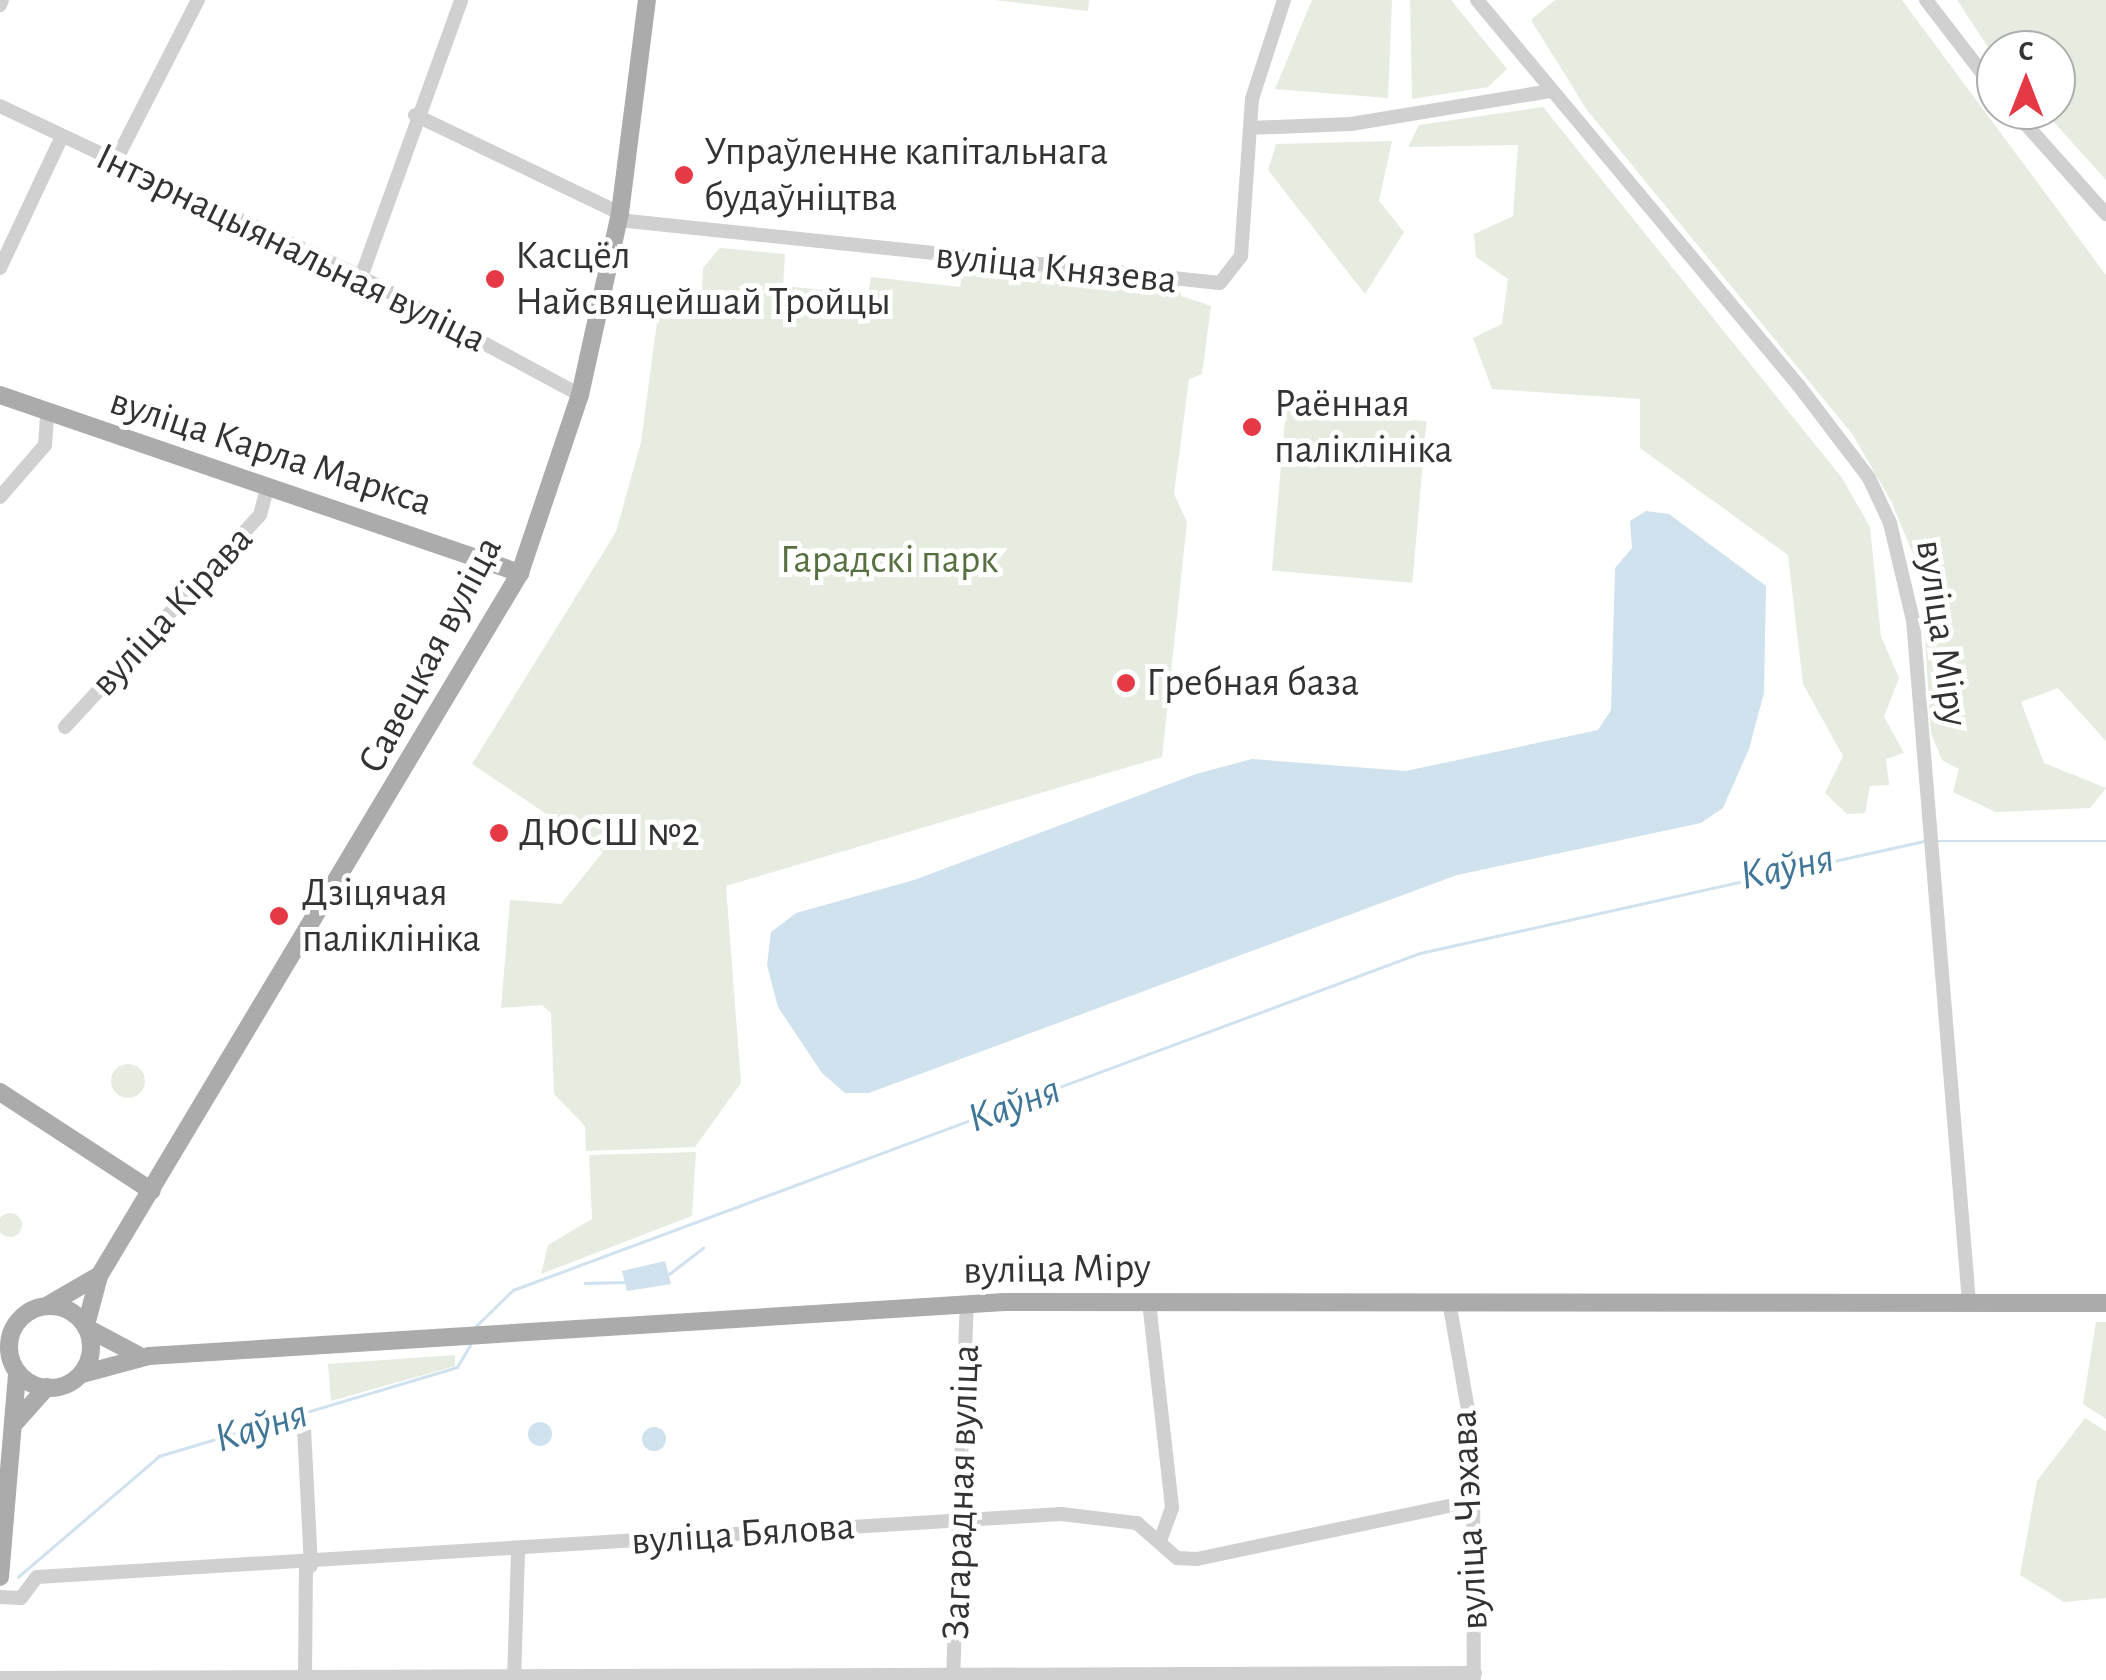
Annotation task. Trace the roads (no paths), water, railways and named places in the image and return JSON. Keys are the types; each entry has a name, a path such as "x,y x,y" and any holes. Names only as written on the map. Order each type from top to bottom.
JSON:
{"main road":[{"name":"Савецкая вуліца","path":"86,1326 99,1276 520,574 580,395 619,216 647,0"},
{"name":"вуліца Карла Маркса","path":"0,395 520,574"},
{"path":"0,1092 152,1191"},
{"name":"Савецкая вуліца","path":"46,1306 99,1276"},
{"name":"вуліца Міру","path":"82,1374 149,1356 967,1304 2106,1303"},
{"path":"0,1341 14,1326 46,1306 86,1326 82,1374 47,1388 10,1429"},
{"path":"0,1577 2,1495 10,1429 8,1373 14,1326"},
{"name":"вуліца Міру","path":"86,1326 149,1356"},
{"path":"8,1373 47,1388"}],"street":[{"path":"116,160 198,0"},
{"path":"361,276 415,115 461,0"},
{"path":"1284,0 1250,128 1351,124 1550,92"},
{"name":"вуліца Міру","path":"1477,0 1868,478 1913,620 1969,1302"},
{"path":"1926,0 1976,65"},
{"name":"Інтэрнацыянальная вуліца","path":"0,106 361,276 580,395"},
{"name":"вуліца Князева","path":"415,115 619,216 1208,283 1231,276 1241,256 1250,128"},
{"path":"2031,130 2106,214"},
{"path":"0,268 62,136"},
{"path":"0,497 45,445 47,414"},
{"name":"вуліца Кірава","path":"65,727 260,515 268,488"},
{"name":"вуліца Чэхава","path":"1450,1301 1476,1500 1474,1676"},
{"path":"1148,1302 1172,1508 1160,1541"},
{"name":"Загарадная вуліца","path":"953,1675 962,1519 967,1304"},
{"path":"304,1428 311,1679"},
{"name":"вуліца Бялова","path":"0,1597 20,1598 37,1578 309,1566 962,1519 1119,1518 1160,1541 1177,1558 1196,1559 1476,1500"},
{"path":"514,1679 518,1550"},
{"path":"0,1678 1474,1676"}],"water":[{"path":"1646,511 1669,514 1766,586 1764,693 1749,749 1723,808 1701,823 1457,875 869,1093 845,1093 822,1073 778,1007 767,965 771,932 796,913 914,880 1196,774 1252,759 1406,771 1598,730 1611,710 1615,568 1632,548 1630,521"},
{"path":"665,1261 671,1284 627,1291 622,1271"},
{"path":"535,1422 545,1422 552,1434 545,1446 535,1446 528,1439 528,1429"},
{"path":"654,1427 663,1430 663,1448 654,1451 645,1448 642,1439 645,1430"}],"waterway":[{"name":"Каўня","path":"473,1329 513,1290 1420,953 1924,841"},
{"name":"Каўня","path":"1938,841 2106,841"},
{"path":"669,1274 703,1248"},
{"path":"585,1283 627,1282"},
{"name":"Каўня","path":"18,1577 159,1456 457,1367 472,1342"}],"place":[{"name":"Упраўленне капітальнага будаўніцтва","path":"684,175"},
{"name":"Касцёл Найсвяцейшай Тройцы","path":"495,279"},
{"name":"Раённая паліклініка","path":"1252,427"},
{"name":"Гребная база","path":"1126,683"},
{"name":"ДЮСШ №2","path":"499,833"},
{"name":"Дзіцячая паліклініка","path":"279,916"}],"park label":[{"name":"Гарадскі парк","path":"889,560"}]}
